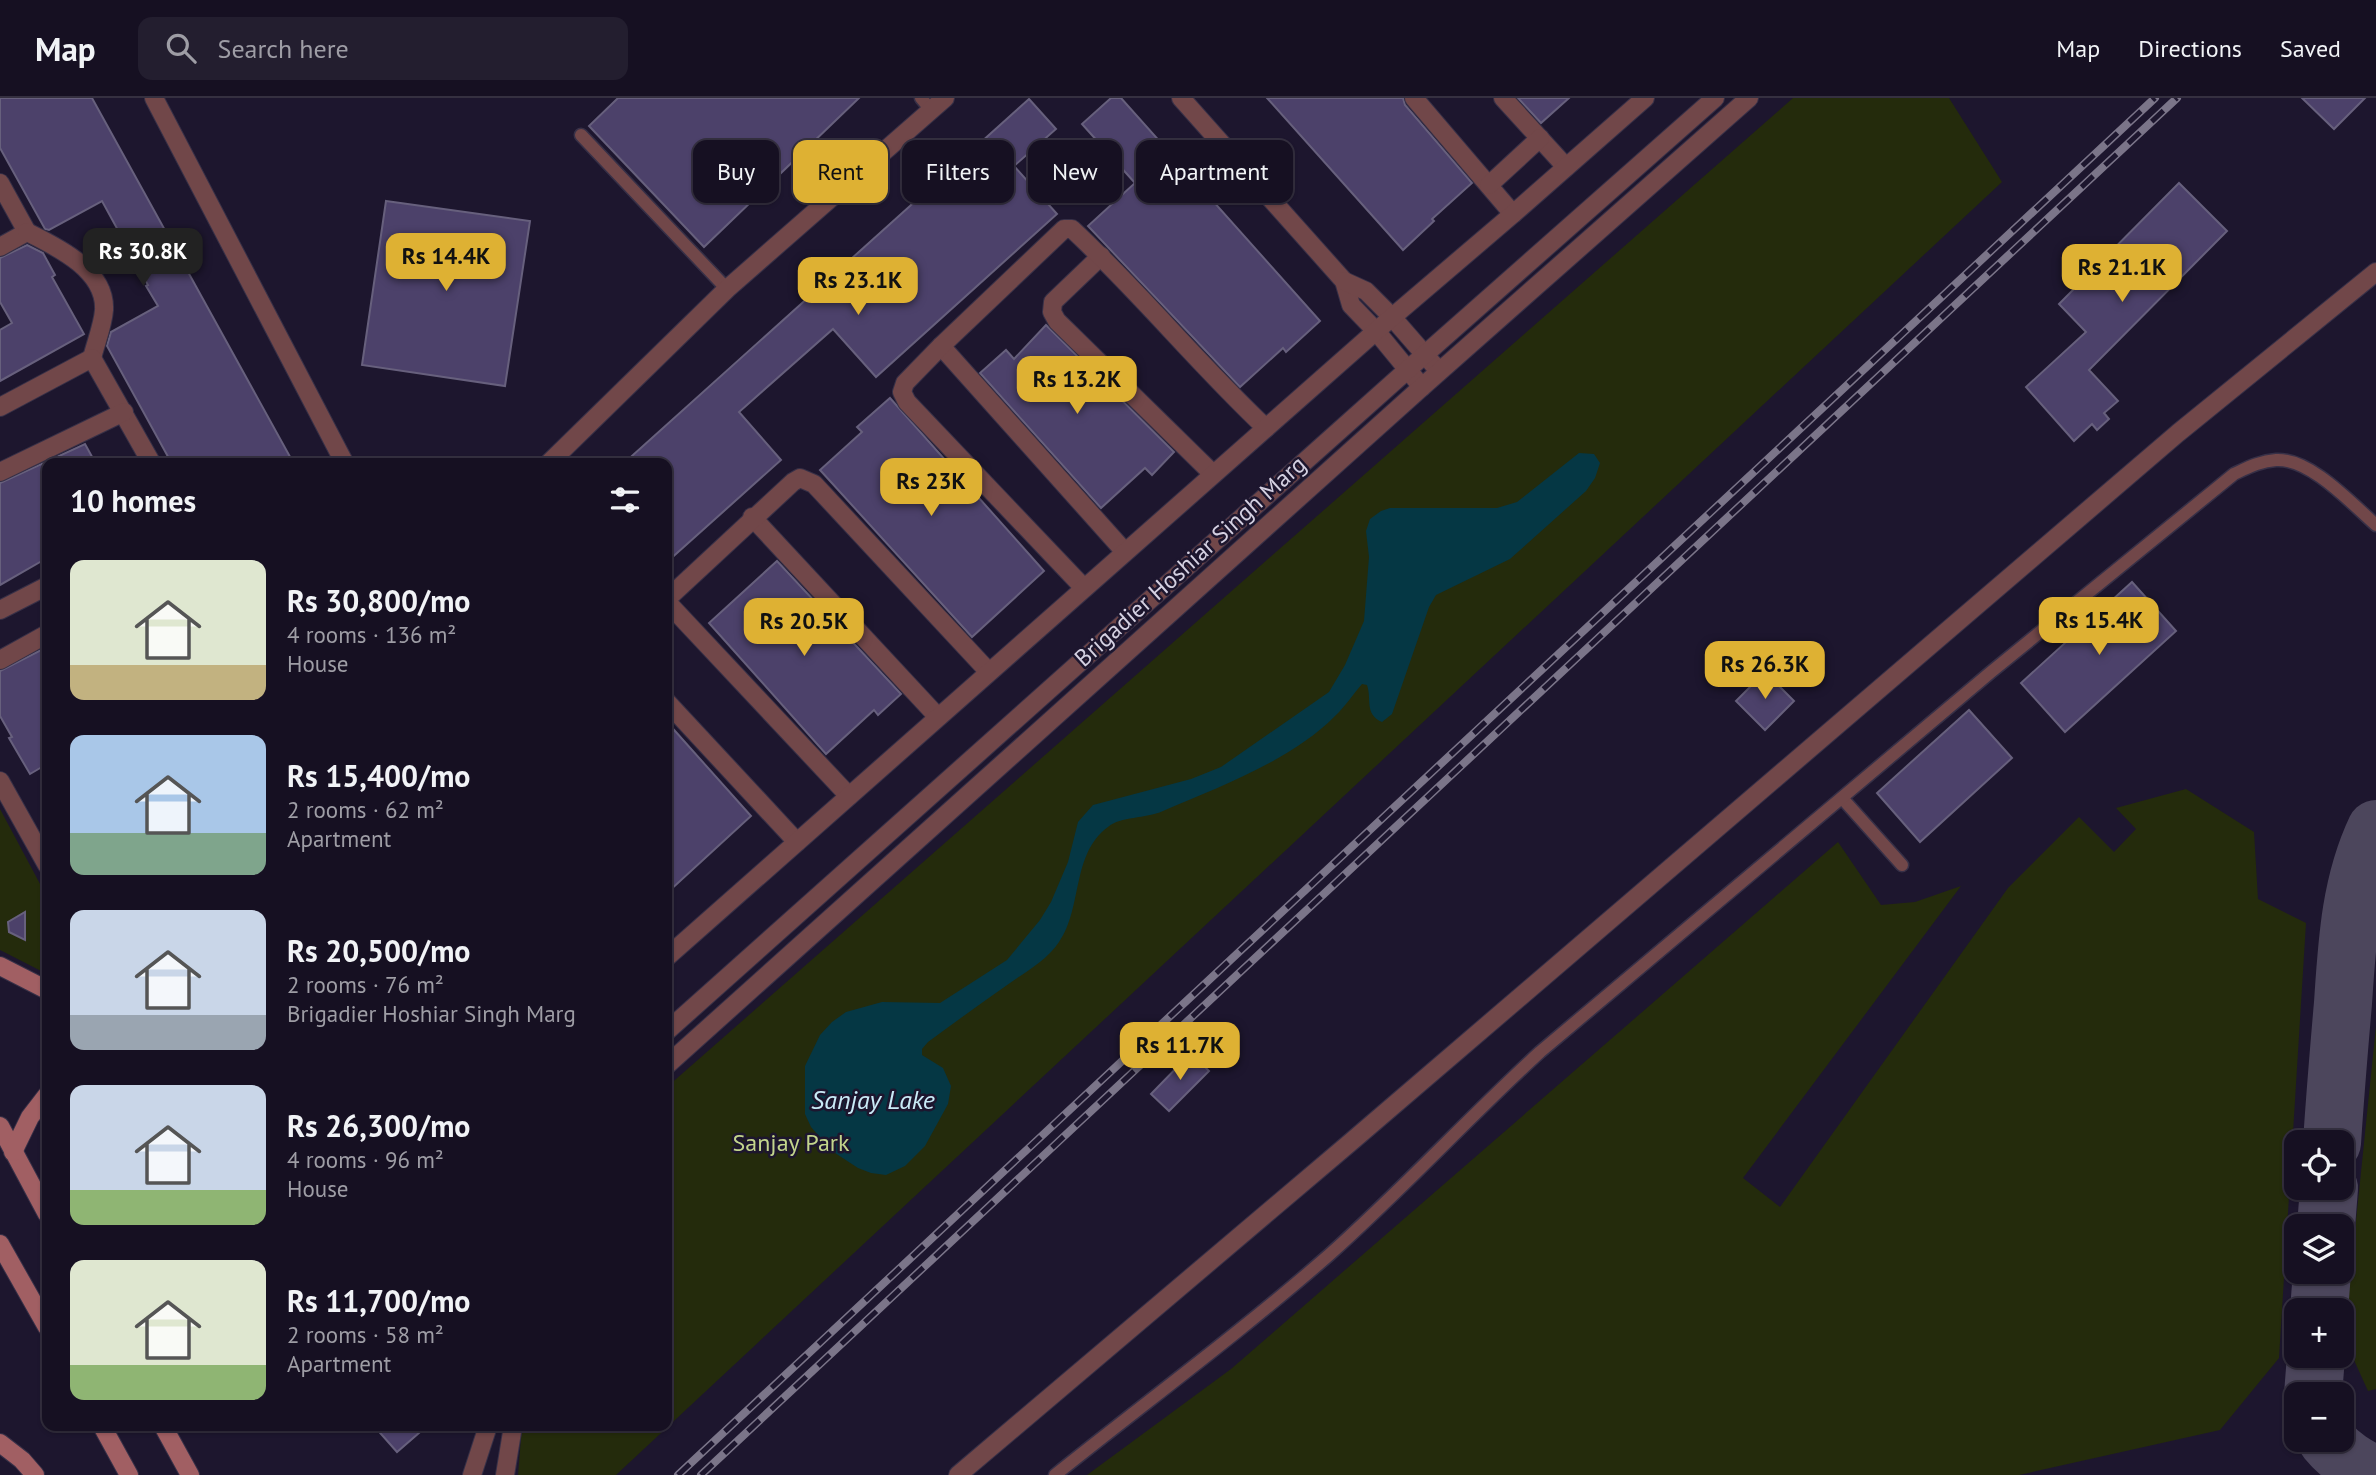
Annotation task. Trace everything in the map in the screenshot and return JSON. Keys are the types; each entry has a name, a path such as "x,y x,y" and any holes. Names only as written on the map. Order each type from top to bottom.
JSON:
{"main road":[{"path":"0,965 42,987"},
{"path":"13,1152 30,1117 42,1101"},
{"path":"0,1126 42,1205"},
{"path":"2,1249 42,1318"},
{"path":"105,1431 129,1475"},
{"path":"166,1431 190,1475"},
{"path":"0,1443 22,1460 35,1475"}],"street":[{"path":"154,98 342,458"},
{"path":"554,458 727,289 926,104 945,98"},
{"path":"1181,98 1344,281 1366,291 1439,371"},
{"path":"1414,98 1513,215"},
{"path":"1503,98 1566,167"},
{"path":"672,950 1645,98"},
{"name":"Brigadier Hoshiar Singh Marg","path":"672,1027 1407,369 1715,98"},
{"name":"Brigadier Hoshiar Singh Marg","path":"672,1061 1439,371 1749,98"},
{"path":"1489,185 1540,138"},
{"path":"2,193 27,232 72,258 91,274 102,291 104,310 92,358 149,458"},
{"path":"1084,588 907,402 902,392 905,383 1064,229 1072,229 1101,256 1266,428"},
{"path":"0,247 27,232"},
{"path":"1101,256 1054,302 1052,312 1057,321 1213,474"},
{"path":"958,1475 1384,1114 2167,442 2376,272"},
{"path":"1344,281 1351,305 1422,387"},
{"path":"942,346 1125,552"},
{"path":"0,407 92,358"},
{"path":"0,472 124,412"},
{"path":"672,595 752,517 800,478 814,484 989,673"},
{"path":"752,517 938,717"},
{"path":"0,610 42,589"},
{"path":"672,605 849,796"},
{"path":"0,660 42,637"},
{"path":"672,707 797,842"},
{"path":"0,781 41,840"},
{"path":"472,1475 486,1431"},
{"path":"505,1475 512,1431"}],"lane":[{"path":"581,135 727,289"},
{"path":"1055,1475 1328,1255 1374,1214 1478,1109 1540,1052 1991,672 2234,474 2256,463 2277,460 2297,463 2318,476 2376,524"},
{"path":"1842,798 1902,865"}],"green space":[{"name":"Sanjay Park","path":"1793,98 1949,98 2002,182 672,1423 672,1083"},
{"path":"2186,789 2254,832 2258,899 2306,923 2293,1130 2284,1130 2284,1200 2289,1200 2288,1214 2284,1214 2284,1277 2279,1358 2220,1430 2019,1475 1087,1475 1231,1369 1838,842 1881,905 1915,902 1961,886 1743,1178 1780,1207 2008,888 2079,817 2114,852 2136,829 2116,808"},
{"path":"0,809 42,888 42,971 0,950"},
{"path":"2376,1026 2376,1389 2368,1391 2354,1360 2354,1298 2348,1298 2350,1284 2354,1284 2354,1240"},
{"name":"Sanjay Park","path":"522,1431 663,1431 616,1475 518,1475"}],"water":[{"name":"Sanjay Lake","path":"1579,453 1594,454 1600,463 1595,478 1586,491 1510,559 1436,595 1429,607 1392,714 1382,722 1376,719 1371,710 1367,685 1362,684 1318,732 1276,759 1163,811 1113,823 1096,838 1088,852 1072,913 1059,942 1049,954 922,1049 922,1055 943,1068 951,1086 948,1104 925,1146 905,1166 886,1175 858,1168 832,1151 811,1127 805,1114 805,1066 820,1035 846,1012 882,1002 940,1003 1007,960 1040,920 1051,902 1068,862 1078,822 1093,805 1191,779 1221,767 1329,692 1345,665 1364,621 1369,557 1366,531 1370,519 1390,508 1497,508 1517,502"}],"building":[{"path":"0,98 92,98 291,458 169,458 107,346 111,332 158,306 146,286 148,285 102,201 49,230 45,229 0,148"},
{"path":"618,98 859,98 815,140 793,140 793,161 779,175 779,140 693,140 693,203 750,203 704,247 589,126"},
{"path":"1111,98 1121,98 1158,140 1136,140 1136,203 1215,203 1320,321 1286,352 1283,348 1240,387 1088,226 1113,203 1122,203 1122,195 1135,183 1122,169 1122,140 1096,140 1082,124"},
{"path":"1267,98 1403,98 1405,105 1472,183 1403,250"},
{"path":"1518,98 1569,98 1541,123"},
{"path":"2302,98 2365,98 2334,129"},
{"path":"1029,99 1056,129 1044,140 1028,140 1028,154 1014,166 1014,140 983,140"},
{"path":"1014,166 1028,182 1028,203 1047,203 1057,214 876,377 833,329 739,412 781,460 672,558 672,458 630,458 913,203 1014,203"},
{"path":"2179,183 2227,231 2089,370 2118,401 2104,413 2109,419 2097,430 2092,424 2074,441 2026,387 2086,332 2059,304"},
{"path":"386,201 530,221 505,386 362,365"},
{"path":"27,245 43,253 55,275 52,277 84,334 0,381 0,330 12,323 0,302 0,258"},
{"path":"1046,325 1174,452 1152,475 1145,468 1101,508 980,373 1006,350 1014,359"},
{"path":"890,398 1044,571 972,637 820,470 862,432 857,427"},
{"path":"85,444 93,458 54,458"},
{"path":"42,464 42,561 0,585 0,483"},
{"path":"777,561 901,694 878,715 874,710 826,754 709,623"},
{"path":"2132,582 2176,631 2065,732 2021,683"},
{"path":"42,650 42,767 30,774 9,738 12,737 0,716 0,671"},
{"path":"1765,672 1794,701 1765,730 1736,701"},
{"path":"1969,710 2012,758 1920,842 1877,793"},
{"path":"672,728 751,816 672,888"},
{"path":"25,912 25,940 9,932 8,922"},
{"path":"1191,1053 1209,1071 1169,1111 1151,1094"},
{"path":"378,1431 421,1431 397,1452"}],"taxiway":[{"path":"2333,1130 2351,914 2360,871 2376,829"},
{"path":"2327,1214 2328,1200"},
{"path":"2320,1298 2321,1284"},
{"path":"2314,1382 2315,1368"},
{"path":"2339,1452 2376,1475"}],"railway":[{"path":"678,1475 2155,98"},
{"path":"701,1475 2177,98"}]}
